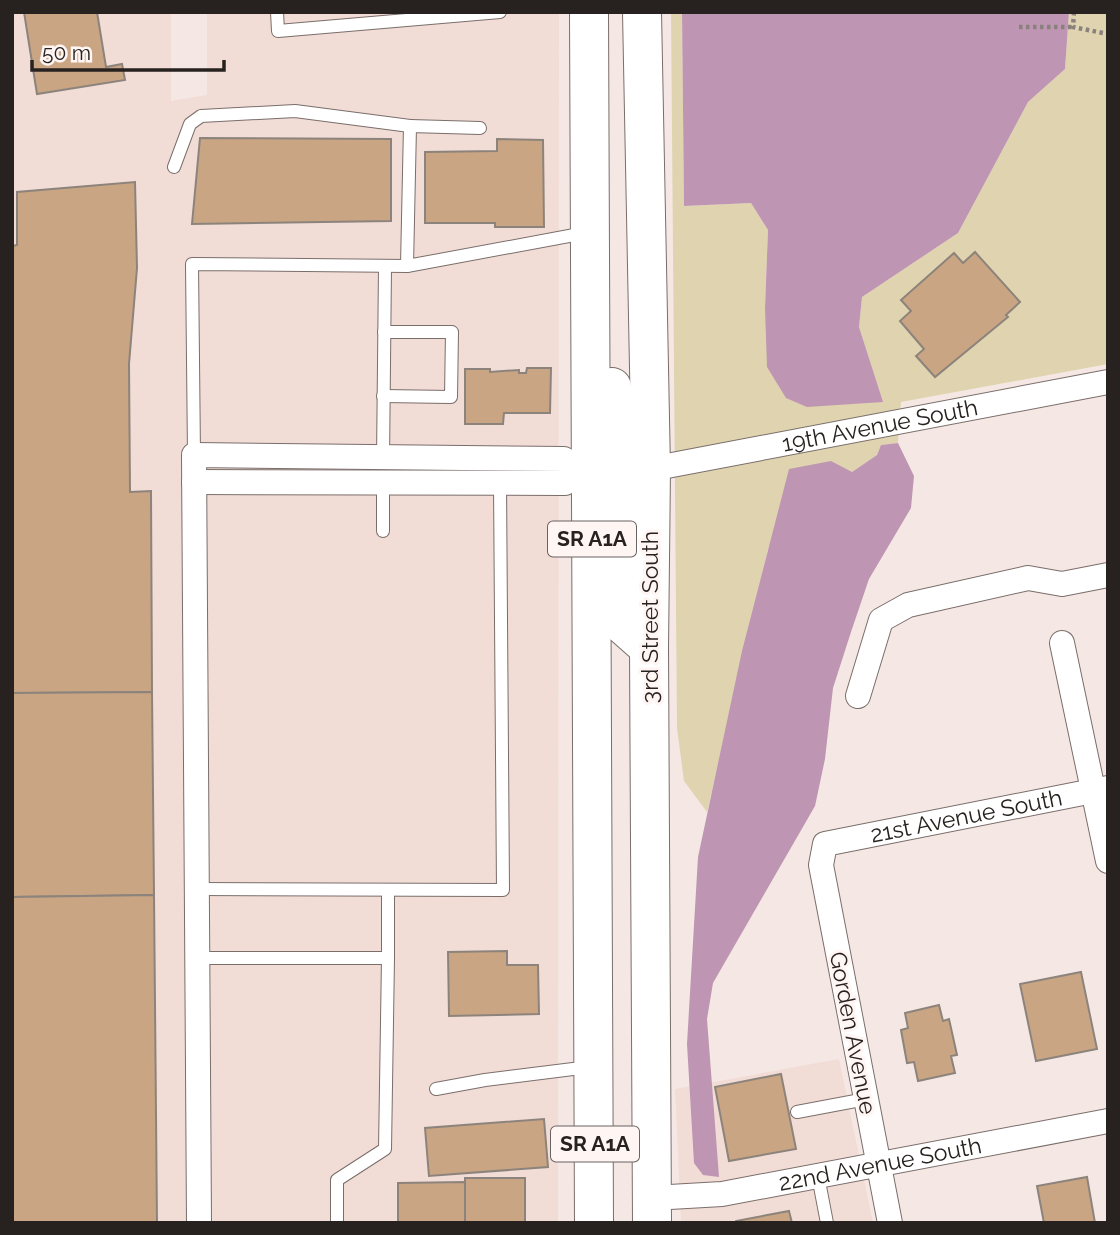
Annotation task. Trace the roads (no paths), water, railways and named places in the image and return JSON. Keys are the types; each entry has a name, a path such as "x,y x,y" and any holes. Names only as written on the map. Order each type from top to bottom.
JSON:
{"main road":[{"name":"SR A1A","path":"589,12 586,469 594,1223"},
{"name":"3rd Street South","path":"642,12 651,469 649,648 652,1210"},
{"path":"589,310 603,319 610,329 614,425 621,448 651,469"},
{"path":"586,469 614,479 619,491 623,625 649,648"}],"street":[{"name":"19th Avenue South","path":"651,469 1108,382"},
{"path":"194,482 565,483 586,469 564,458 194,455 194,482 197,889 197,958 199,1223"},
{"path":"858,696 881,620 908,605 1028,578 1062,584 1108,575"},
{"path":"1062,643 1100,789 1108,861"},
{"name":"21st Avenue South","path":"825,844 1100,789"},
{"name":"Gorden Avenue","path":"825,844 821,865 890,1223"},
{"name":"22nd Avenue South","path":"652,1210 722,1194 1108,1121"}],"lane":[{"path":"277,12 278,31 500,12"},
{"path":"174,167 190,124 201,116 295,111 410,126 480,128"},
{"path":"407,266 410,126"},
{"path":"194,455 192,264 407,266 588,233"},
{"path":"383,531 385,267"},
{"path":"383,396 451,397 452,332 384,332"},
{"path":"197,889 503,890 500,483"},
{"path":"337,1223 337,1180 385,1149 388,890"},
{"path":"197,958 388,958"},
{"path":"436,1090 593,1066"},
{"path":"797,1112 866,1099"},
{"path":"818,1176 827,1223"}]}
